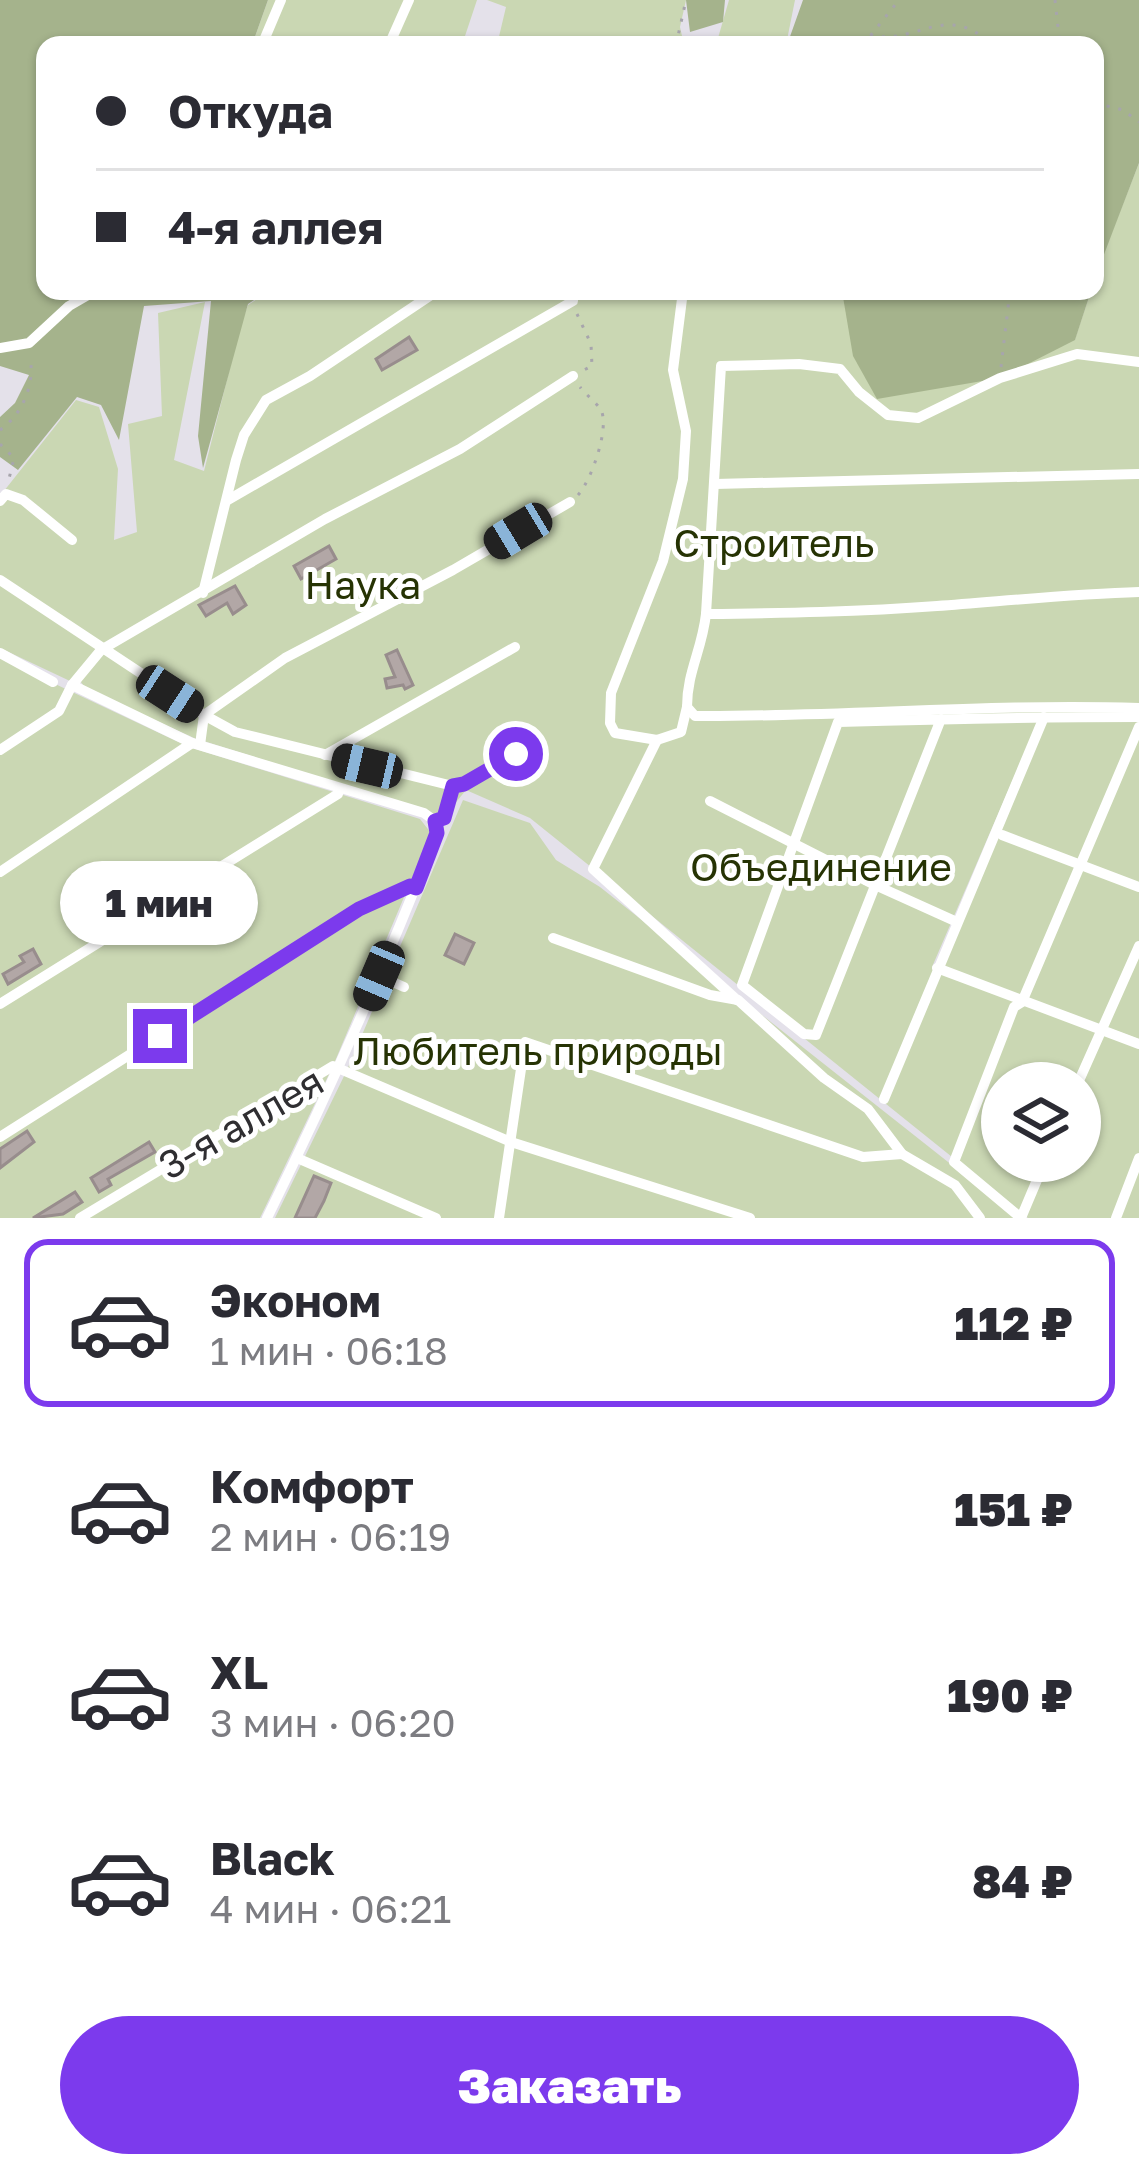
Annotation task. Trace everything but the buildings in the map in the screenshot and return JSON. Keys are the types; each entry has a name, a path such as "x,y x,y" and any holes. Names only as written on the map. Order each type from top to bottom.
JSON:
{"street":[{"path":"266,36 281,0"},
{"path":"393,36 409,0"},
{"path":"0,348 29,343 79,300"},
{"path":"203,593 244,435 266,400 424,300"},
{"path":"228,500 566,300"},
{"path":"681,300 673,370 686,431 682,478 663,561 611,693 610,723 615,733 657,740 681,732 687,678 702,652 721,366 799,364 840,369 888,415 918,418 1000,378 1077,354 1139,362"},
{"path":"0,750 59,711 72,685 101,650 325,519 460,448 573,376"},
{"path":"715,484 1139,474"},
{"path":"3,497 23,500 72,540"},
{"path":"0,872 196,744 204,716 285,658 453,571 570,502"},
{"path":"0,580 101,650 235,732 453,786 516,754"},
{"path":"706,614 809,613 1139,592"},
{"path":"324,756 515,647"},
{"path":"0,653 53,682"},
{"path":"72,685 196,744 424,813 435,821 437,833 379,976 267,1218"},
{"path":"687,707 694,716 754,717 1139,712"},
{"path":"940,719 816,1035 804,1034 742,985 838,722 1139,712"},
{"path":"884,1099 1044,717"},
{"path":"1036,1182 1021,1218 954,1162 1014,1007 1022,1001 1139,728"},
{"path":"657,740 593,869 824,1078 868,1109 902,1154 955,1185 980,1218"},
{"path":"435,821 444,818 453,786"},
{"path":"0,1004 318,807 339,789"},
{"path":"710,801 957,922"},
{"path":"1002,835 1139,886"},
{"path":"0,1137 359,909 410,886 416,888"},
{"path":"553,938 654,977 738,1000"},
{"path":"1088,1062 1139,946"},
{"path":"938,968 1139,1044"},
{"path":"379,976 404,986"},
{"path":"499,1218 524,1042 863,1156 902,1154"},
{"name":"3-я аллея","path":"80,1218 333,1066 339,1070"},
{"path":"339,1070 512,1142 750,1218"},
{"path":"297,1158 436,1218"},
{"path":"1116,1218 1139,1159"}],"path":[{"path":"678,36 686,0"},
{"path":"874,36 899,0"},
{"path":"1054,0 1059,36"},
{"path":"894,36 946,21 983,36"},
{"path":"1104,105 1123,110 1139,122"},
{"path":"570,502 590,482 597,466 603,422 601,409 573,376 592,366 591,344 574,300"},
{"path":"1000,378 1009,300"},
{"path":"0,430 14,421 23,405 33,373 29,343"},
{"path":"0,444 14,458 3,497"}],"green space":[{"path":"0,0 268,0 255,36 36,36 36,300 254,300 248,304 203,468 198,436 211,301 144,306 119,440 101,405 77,397 18,470 0,457 0,417 15,403 29,375 0,366"},
{"path":"268,0 477,0 465,36 255,36"},
{"path":"487,0 686,0 682,36 499,36 506,7"},
{"path":"686,0 725,0 723,22 690,32"},
{"path":"729,0 795,0 788,36 719,36"},
{"path":"803,0 1139,0 1139,163 1104,254 1104,36 790,36"},
{"path":"1139,163 1139,711 1039,719 932,967 1139,1048 1139,1218 1028,1218 983,1182 1101,1182 1101,1062 981,1062 981,1180 530,818 466,790 444,817 194,738 86,689 78,678 70,681 0,648 0,496 76,400 99,407 118,469 114,540 137,532 128,424 162,416 158,313 205,302 174,460 204,471 241,324 248,305 256,300 892,300 1075,339 1088,300 1104,300 1104,252"},
{"path":"844,300 1088,300 1075,340 1000,378 877,399 853,356"},
{"path":"0,658 189,747 420,819 431,833 333,1066 260,1218 0,1218"},
{"path":"1139,719 1139,1039 941,967 1047,720"},
{"name":"Любитель природы","path":"463,800 530,823 556,860 600,887 1019,1218 275,1218 346,1072"}],"route":[{"path":"160,1036 359,909 410,886 416,888 437,833 435,821 444,818 453,786 516,754"}],"park label":[{"name":"Строитель","path":"774,543"},
{"name":"Наука","path":"363,585"},
{"name":"Объединение","path":"821,867"}]}
